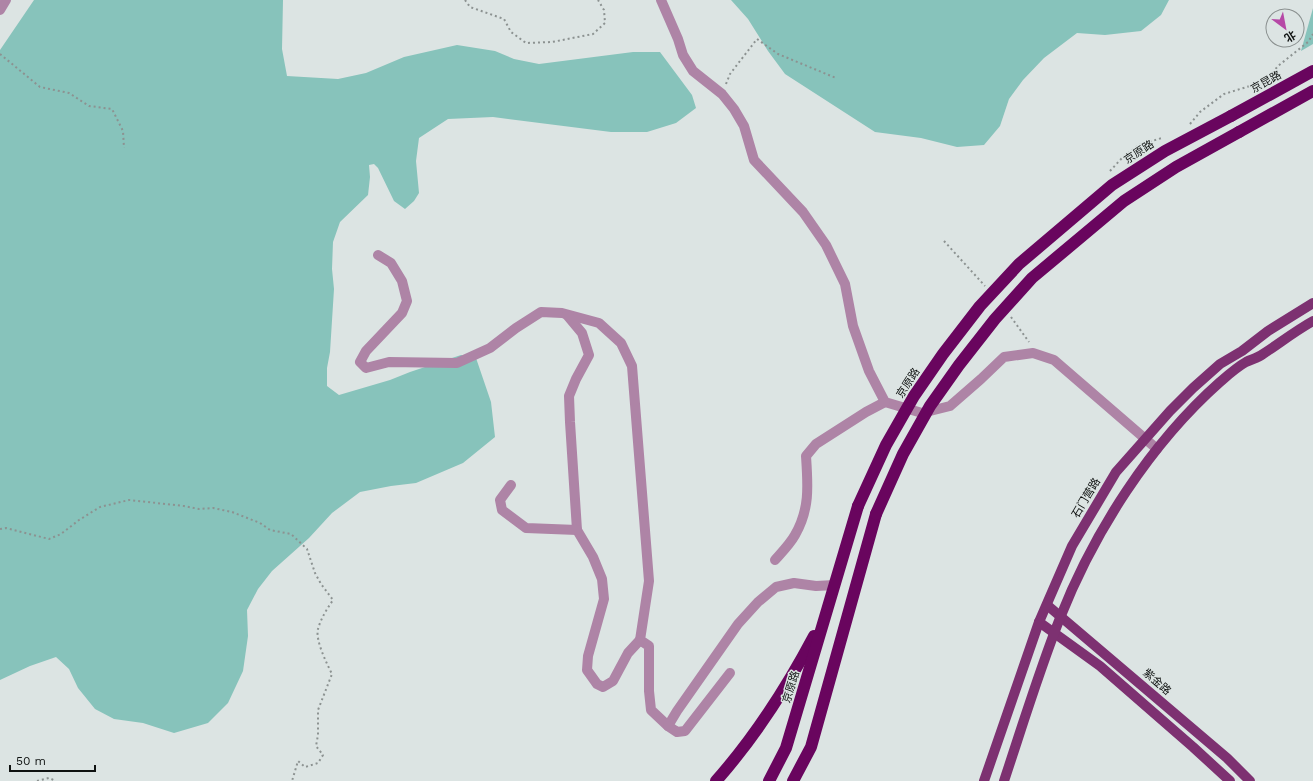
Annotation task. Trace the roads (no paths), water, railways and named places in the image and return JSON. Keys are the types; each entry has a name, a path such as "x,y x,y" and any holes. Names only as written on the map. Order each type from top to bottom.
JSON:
{"highway":[{"name":"京昆路","path":"1231,116 1313,71"},
{"path":"793,781 811,747 876,514 903,454 930,406 959,365 995,319 1032,278 1124,201 1176,167 1313,92"},
{"name":"京原路","path":"769,781 786,748 858,506 886,445 914,396 943,354 976,312 1019,264 1112,185 1165,150 1231,116"},
{"path":"716,781 760,725 794,672 827,612"}],"main road":[{"name":"石门营路","path":"984,781 1039,622 1072,546 1116,472 1145,438 1189,392 1220,364 1242,351 1268,331 1313,303"},
{"path":"1004,781 1061,617 1085,563 1132,483 1178,423 1220,382 1245,363 1261,355 1313,321"},
{"name":"紫金路","path":"1047,605 1227,758 1250,781"},
{"path":"1039,622 1100,666 1230,781"}],"street":[{"path":"0,10 6,0"},
{"path":"661,0 678,39 683,55 693,71 722,94 734,109 744,126 754,160 803,212 826,245 845,284 853,326 869,372 885,402"},
{"path":"378,255 391,263 402,281 407,301 402,313 366,351 360,362 366,368 389,362 457,363 490,348 516,328 541,312 567,315 600,323 621,343 632,366 648,581 640,640 628,653 613,681 603,687 597,684 587,670 588,656 604,599 602,579 593,557 577,530 570,429 569,396 589,355 582,333 567,315"},
{"path":"775,560 795,536 806,509 808,484 806,456 816,444 866,412 885,402 922,413 950,406 1004,357 1033,353 1054,360 1157,449"},
{"path":"511,485 500,500 502,510 526,528 577,530"},
{"path":"668,726 738,624 758,602 776,587 794,584 816,586 835,585"},
{"path":"640,640 649,646 649,691 651,710 668,726 677,732 685,731 730,673"}]}
